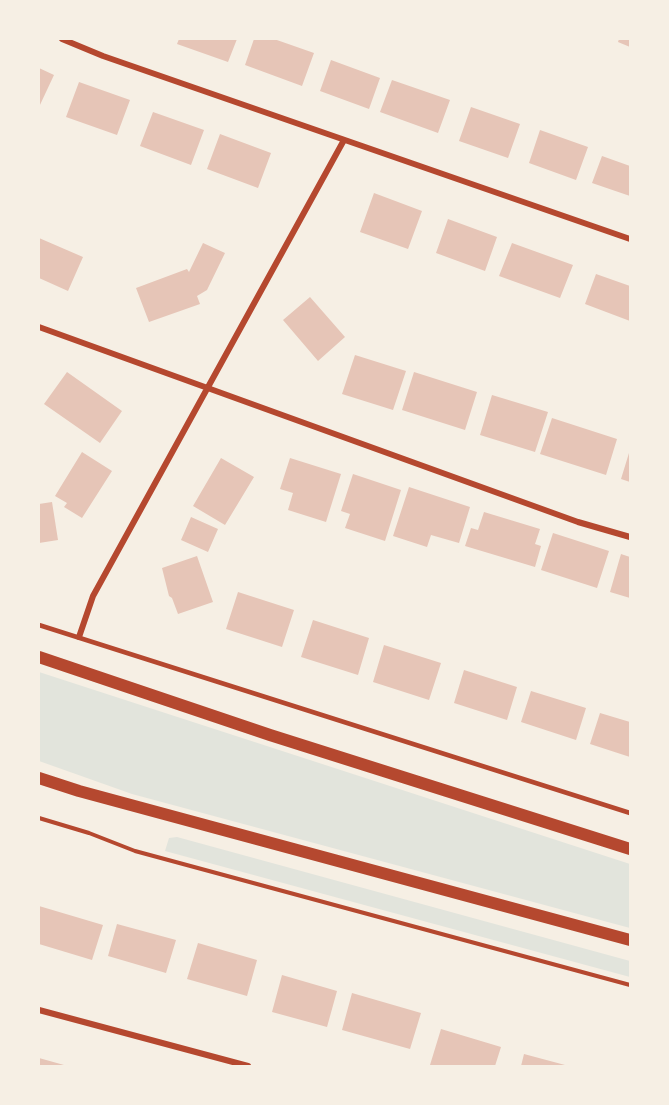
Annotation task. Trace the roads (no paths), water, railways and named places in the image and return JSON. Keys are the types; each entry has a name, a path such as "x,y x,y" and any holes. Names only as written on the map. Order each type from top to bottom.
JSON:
{"main road":[{"path":"39,657 270,735 630,849"},
{"path":"39,778 79,791 630,940"}],"street":[{"path":"62,39 104,56 630,239"},
{"path":"79,637 93,596 344,140"},
{"path":"39,327 578,522 630,537"},
{"path":"39,1010 248,1066"}],"lane":[{"path":"39,625 630,813"}]}
